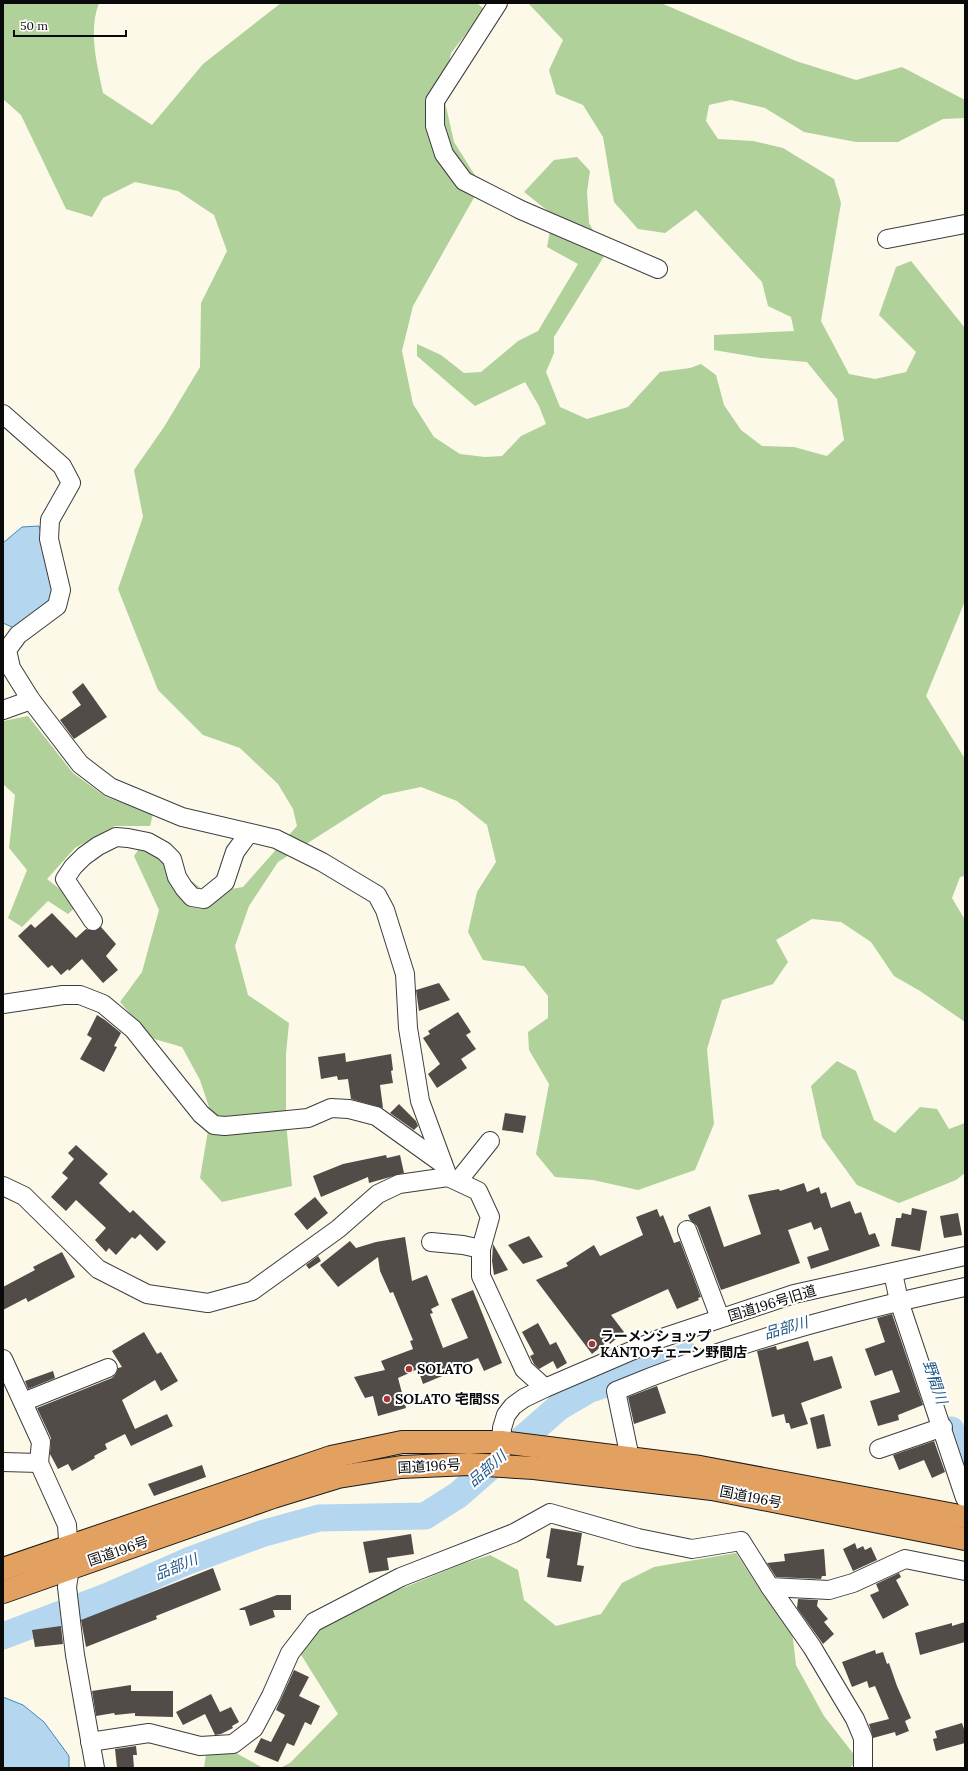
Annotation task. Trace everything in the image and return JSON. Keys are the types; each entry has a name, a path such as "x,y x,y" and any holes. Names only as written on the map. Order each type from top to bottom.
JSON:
{"highway":[{"name":"国道196号","path":"3,1569 331,1457 402,1442 499,1440 539,1447 700,1467 965,1517"},
{"name":"国道196号","path":"3,1592 273,1497 338,1477 401,1466 470,1464 712,1489 965,1539"}],"street":[{"path":"498,3 435,101 435,126 444,154 464,181 521,210 658,268"},
{"path":"887,239 965,224"},
{"path":"3,414 62,466 71,483 50,520 49,540 61,590 57,606 18,635 7,650 11,668 31,700 80,764 110,787 182,817 276,839 322,862 377,895 385,910 405,974 408,1028 420,1101 450,1174"},
{"path":"3,710 31,700"},
{"path":"93,921 65,879 80,860 98,846 116,837 148,842 164,851 172,859 177,877 192,897 204,899 225,882 235,852 249,833"},
{"path":"3,1004 63,995 80,995 103,1004 133,1029 201,1114 214,1125 225,1126 308,1118 331,1108 349,1109 376,1116 450,1174 478,1191 490,1217 480,1249 481,1276 524,1369 545,1388"},
{"path":"3,1186 24,1196 98,1269 148,1294 208,1303 252,1291 338,1229 378,1194 400,1184 450,1174 490,1141"},
{"path":"687,1230 720,1318"},
{"path":"431,1242 463,1245 480,1249"},
{"name":"国道196号旧道","path":"510,1467 499,1440 506,1415 513,1406 524,1398 545,1388 659,1339 794,1294 965,1256"},
{"path":"893,1273 900,1301 964,1494"},
{"path":"630,1458 616,1391 657,1374 718,1353 900,1301 963,1287"},
{"path":"3,1359 41,1442 39,1463 67,1525 70,1545 70,1568 66,1587 75,1655 95,1768"},
{"path":"23,1402 108,1368"},
{"path":"879,1448 943,1427"},
{"path":"3,1462 39,1463"},
{"path":"90,1742 148,1733 200,1746 233,1744 254,1728 271,1696 290,1653 314,1622 401,1577 514,1533 550,1513 638,1538 692,1549 741,1541 770,1587 812,1647 855,1719 863,1738 863,1768"},
{"path":"770,1587 830,1590 853,1583 905,1559 965,1571"}],"green space":[{"path":"3,3 99,3 94,25 94,36 96,59 103,93 152,125 203,64 281,3 477,3 485,10 451,53 443,93 454,142 481,185 413,306 402,351 413,404 434,437 460,454 485,457 502,456 521,436 546,424 539,406 525,382 475,406 417,356 417,344 441,355 464,373 481,372 518,341 538,331 578,264 547,247 553,215 524,192 554,160 577,157 590,171 587,192 589,223 606,253 554,337 554,353 546,372 560,407 587,419 628,407 660,372 690,368 701,364 716,375 724,405 741,430 762,446 794,447 827,456 844,440 837,399 807,362 761,358 714,350 714,335 794,331 791,317 768,306 762,282 696,210 665,233 638,229 614,202 603,137 583,105 556,94 549,70 563,40 528,3 661,3 796,61 856,80 902,67 965,100 965,118 943,119 898,142 856,142 804,132 765,108 731,100 709,105 706,121 718,139 753,141 783,148 834,179 841,203 821,321 849,374 875,379 906,372 916,352 879,315 896,267 911,261 965,328 965,601 926,696 965,759 965,876 960,877 952,898 965,920 965,1022 920,991 894,976 871,942 841,922 812,919 776,940 788,962 773,984 722,1000 707,1049 714,1124 695,1170 638,1190 593,1180 555,1177 536,1154 549,1084 529,1050 528,1032 548,1018 548,996 524,966 483,960 468,932 477,892 496,862 487,825 457,801 421,787 383,795 278,862 249,906 235,946 248,995 289,1023 286,1054 286,1122 292,1186 222,1202 200,1178 211,1113 200,1080 182,1047 151,1038 120,1002 142,972 159,910 134,856 143,843 207,893 243,887 297,826 293,809 278,784 240,748 203,735 158,690 118,589 143,517 134,470 164,427 200,367 201,303 227,251 214,215 178,191 135,182 103,198 92,217 66,209 21,115 3,99"},
{"path":"28,716 73,773 106,797 153,814 150,826 115,826 75,848 47,879 79,904 68,914 48,901 22,927 8,918 27,870 9,848 15,795 3,784 3,721"},
{"path":"837,1061 856,1071 874,1120 895,1133 920,1107 937,1109 949,1129 965,1123 965,1173 956,1180 899,1203 857,1185 822,1137 811,1086"},
{"path":"736,1553 764,1596 790,1613 796,1665 824,1716 859,1761 849,1768 280,1768 290,1763 338,1714 300,1653 319,1628 388,1594 462,1564 490,1555 518,1570 524,1600 556,1626 601,1614 622,1583 654,1567"},
{"path":"236,1753 263,1768 204,1768 206,1754"}],"water":[{"path":"39,526 47,554 51,576 52,595 47,605 14,628 3,623 3,543 22,527"},
{"path":"3,1697 23,1705 44,1722 69,1756 69,1768 3,1768"}],"building":[{"path":"83,683 107,717 74,739 60,720 81,705 72,692"},
{"path":"52,913 76,938 86,929 94,931 101,927 116,944 106,956 118,970 103,983 82,959 69,971 68,969 61,975 52,965 48,968 18,936 31,924 35,928"},
{"path":"439,983 450,1000 419,1011 416,990"},
{"path":"458,1012 471,1032 466,1035 476,1049 461,1059 467,1068 437,1088 428,1074 440,1064 423,1038 430,1034 428,1031"},
{"path":"97,1015 121,1033 114,1046 117,1047 104,1072 80,1059 92,1038 87,1035"},
{"path":"345,1053 346,1062 391,1054 393,1083 380,1085 383,1108 351,1099 348,1079 338,1080 337,1076 321,1079 318,1057"},
{"path":"399,1104 416,1121 418,1126 414,1130 390,1113"},
{"path":"505,1113 526,1116 523,1133 502,1130"},
{"path":"76,1145 108,1174 99,1183 130,1213 133,1210 166,1242 157,1251 140,1234 135,1239 132,1237 116,1255 109,1248 106,1252 95,1240 106,1228 76,1200 66,1211 51,1197 68,1178 62,1173 74,1159 68,1153"},
{"path":"386,1155 387,1158 400,1155 404,1173 369,1183 368,1177 321,1197 313,1176 343,1164"},
{"path":"804,1183 807,1192 819,1187 821,1194 826,1192 831,1208 850,1201 855,1214 861,1212 869,1235 875,1233 880,1246 811,1269 807,1257 829,1250 821,1227 814,1230 811,1222 788,1230 800,1263 721,1290 697,1226 690,1220 688,1215 710,1206 724,1247 761,1234 748,1195 779,1189 780,1191"},
{"path":"315,1197 328,1213 307,1230 294,1214"},
{"path":"912,1208 927,1211 920,1251 891,1246 896,1218 901,1218 902,1213 911,1215"},
{"path":"657,1209 660,1217 663,1215 674,1243 680,1241 701,1297 698,1298 699,1300 677,1309 668,1289 611,1315 624,1332 610,1344 608,1341 592,1354 536,1280 568,1266 566,1263 594,1245 600,1256 643,1235 636,1217"},
{"path":"958,1213 962,1235 944,1238 940,1216"},
{"path":"529,1236 543,1257 523,1264 508,1245"},
{"path":"405,1237 412,1281 427,1275 439,1305 431,1309 433,1313 430,1314 443,1348 468,1338 451,1299 473,1290 502,1363 484,1371 478,1358 446,1372 447,1374 423,1384 418,1369 398,1378 406,1408 378,1416 373,1396 365,1398 354,1377 385,1370 381,1361 413,1349 410,1341 413,1340 393,1292 390,1293 380,1271 378,1257 338,1287 320,1265 350,1241 356,1248 376,1242"},
{"path":"493,1244 508,1270 494,1275 492,1261"},
{"path":"62,1252 75,1277 28,1302 26,1298 3,1310 3,1287 35,1270 33,1267"},
{"path":"318,1256 321,1261 309,1269 306,1265"},
{"path":"892,1314 923,1405 898,1415 899,1420 878,1426 870,1401 900,1392 892,1370 875,1376 865,1349 885,1342 877,1318"},
{"path":"538,1323 550,1345 556,1342 567,1363 557,1369 553,1361 539,1369 534,1364 530,1356 534,1354 522,1332"},
{"path":"144,1332 157,1354 161,1352 178,1381 161,1391 155,1380 122,1400 135,1429 167,1414 173,1426 131,1446 125,1434 105,1444 107,1449 94,1456 95,1458 72,1471 68,1464 58,1469 50,1454 51,1438 37,1408 112,1378 116,1374 118,1368 122,1367 112,1351"},
{"path":"808,1341 814,1361 832,1356 842,1388 801,1403 808,1424 791,1429 789,1423 786,1423 784,1414 772,1417 757,1351 776,1346 777,1350"},
{"path":"53,1371 55,1378 28,1389 25,1381"},
{"path":"657,1386 666,1413 634,1424 628,1397"},
{"path":"824,1414 831,1446 817,1449 810,1418"},
{"path":"934,1441 945,1472 932,1478 924,1460 899,1470 893,1455"},
{"path":"202,1465 206,1477 154,1496 148,1484"},
{"path":"551,1528 582,1533 577,1565 584,1566 581,1582 547,1577 550,1559 546,1558"},
{"path":"411,1534 414,1554 387,1558 389,1570 369,1573 363,1542"},
{"path":"855,1543 857,1549 863,1546 865,1550 871,1547 877,1560 853,1571 843,1549"},
{"path":"824,1549 826,1576 822,1576 821,1579 776,1577 767,1563 785,1561 784,1554"},
{"path":"213,1568 221,1590 156,1616 157,1619 86,1647 81,1620"},
{"path":"899,1573 901,1577 896,1580 909,1605 883,1619 870,1595 879,1591 876,1584"},
{"path":"277,1595 291,1595 291,1610 273,1610 275,1617 250,1626 245,1610 239,1609"},
{"path":"798,1599 818,1600 817,1606 828,1619 824,1622 834,1634 823,1644 797,1608"},
{"path":"965,1622 965,1642 920,1655 915,1633 952,1623 952,1626"},
{"path":"61,1626 63,1644 35,1647 32,1630"},
{"path":"875,1650 876,1654 883,1652 887,1664 889,1663 911,1718 905,1721 909,1731 896,1736 895,1732 873,1738 869,1724 889,1719 875,1686 869,1688 867,1681 852,1687 842,1662"},
{"path":"294,1670 309,1677 299,1696 320,1706 311,1725 305,1722 294,1746 287,1743 278,1762 254,1752 261,1738 271,1742 285,1715 276,1710"},
{"path":"131,1685 131,1691 173,1691 173,1717 135,1716 135,1713 115,1715 114,1713 96,1716 92,1691"},
{"path":"211,1694 220,1712 231,1707 239,1722 232,1726 233,1728 221,1734 215,1735 205,1714 183,1725 176,1712"},
{"path":"962,1723 965,1732 965,1743 936,1751 933,1739 937,1738 935,1731"},
{"path":"136,1746 137,1755 133,1755 134,1768 117,1768 115,1749"}],"waterway":[{"name":"品部川","path":"3,1636 108,1596 188,1561 261,1534 319,1518 425,1516 458,1495 559,1407 588,1390 688,1356"},
{"name":"野間川","path":"951,1430 965,1469"}],"place":[{"name":"ラーメンショップ KANTOチェーン野間店","path":"592,1344"},
{"name":"SOLATO","path":"409,1369"},
{"name":"SOLATO 宅間SS","path":"387,1399"}]}
